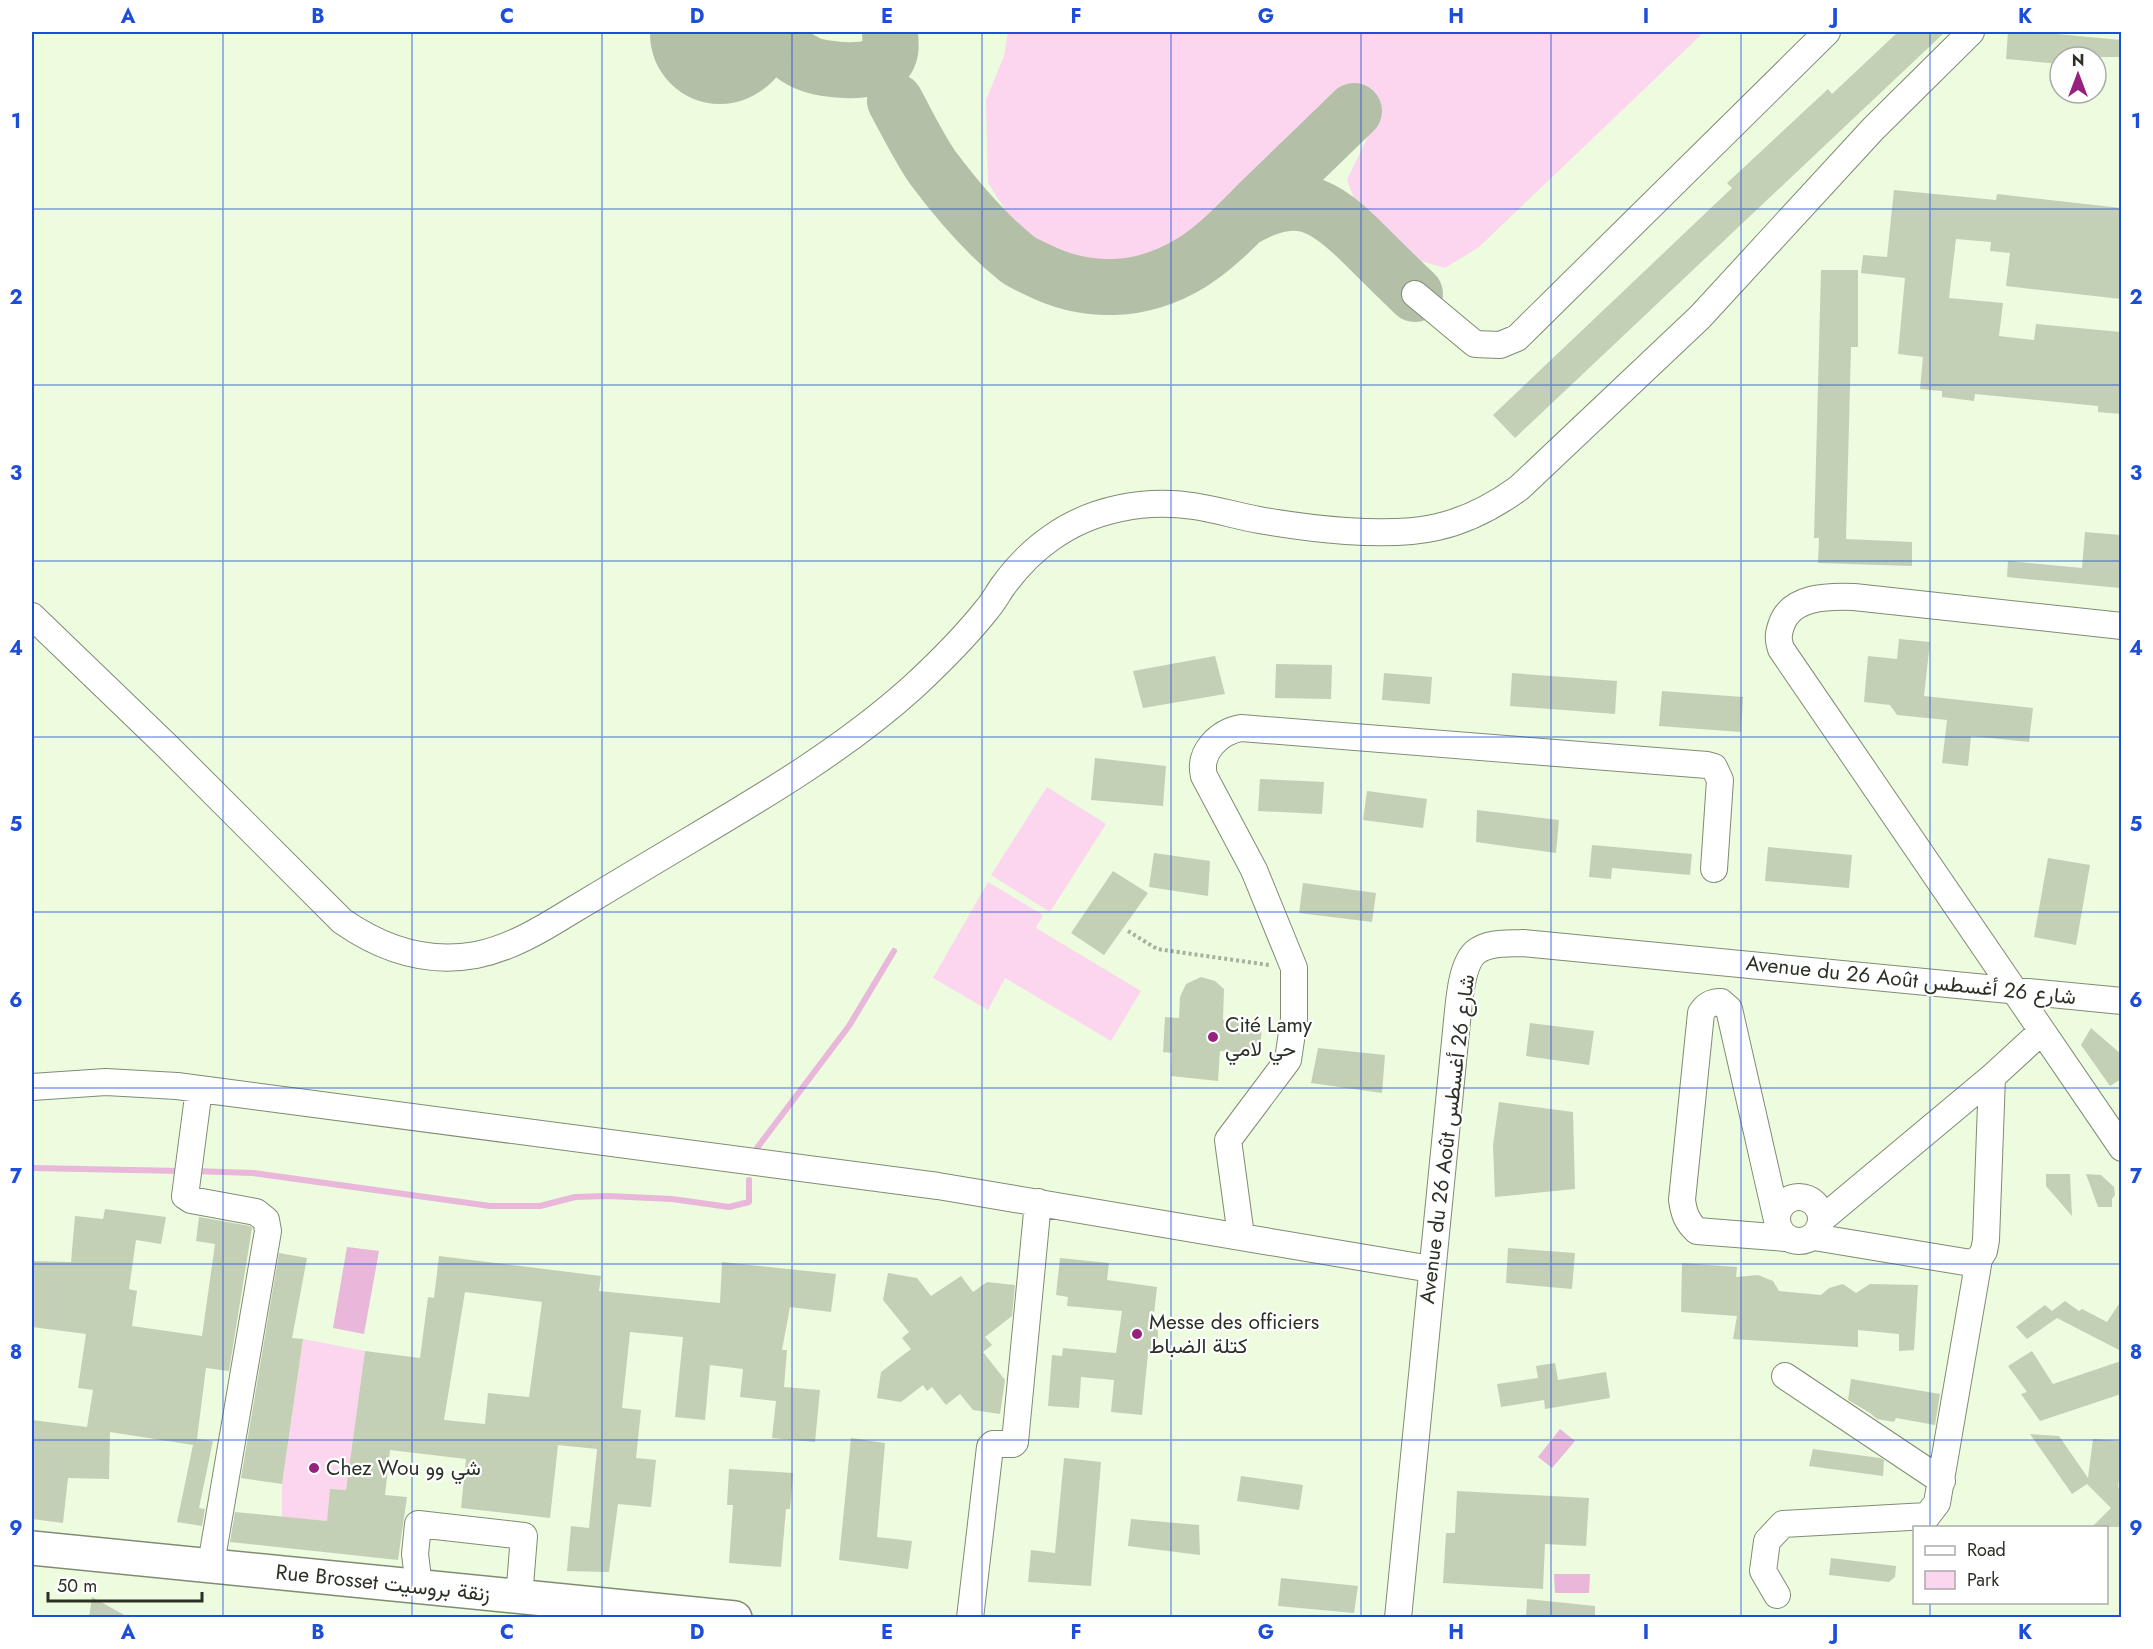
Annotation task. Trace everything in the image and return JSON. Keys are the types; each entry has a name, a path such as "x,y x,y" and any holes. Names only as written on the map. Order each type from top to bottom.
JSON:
{"main road":[{"name":"Rue Brosset زنقة بروسيت","path":"32,1548 211,1564 519,1598 735,1617"}],"street":[{"path":"1415,294 1475,344 1500,345 1517,338 1827,32"},
{"path":"32,616 342,921 376,942 414,954 454,957 493,951 529,936 548,925 732,814 853,736 899,699 940,661 990,606 1015,570 1030,555 1076,522 1123,508 1170,504 1194,506 1294,526 1389,534 1439,527 1461,521 1501,501 1519,488 1700,317 1873,129 1971,32"},
{"path":"2121,626 1829,596 1810,600 1792,608 1783,620 1777,638 1781,649 2121,1148"},
{"path":"1241,1236 1228,1140 1273,1077 1286,1065 1294,1019 1294,968 1254,870 1204,776 1202,767 1206,752 1221,735 1241,728 1707,765 1714,767 1720,780 1714,869"},
{"name":"Avenue du 26 Août شارع 26 أغسطس","path":"1398,1617 1457,1022 1464,970 1476,951 1495,944 1522,943 2121,1001"},
{"path":"1781,1229 1697,1231 1689,1224 1684,1213 1682,1200 1701,1012 1706,1006 1713,1002 1721,1002 1729,1009 1781,1229 1795,1242 1805,1242 1818,1228 2042,1031"},
{"path":"1777,1595 1763,1571 1767,1540 1783,1524 1926,1516 1937,1503 1979,1259 1984,1251 1986,1240 1992,1077"},
{"path":"32,1087 106,1082 199,1089 938,1186 1431,1269"},
{"path":"199,1089 185,1192 188,1198 256,1212 266,1220 268,1231 211,1564"},
{"path":"1781,1229 1779,1210 1785,1202 1794,1197 1804,1197 1813,1201 1820,1209 1818,1228"},
{"path":"970,1617 989,1450 993,1444 1013,1444 1015,1442 1038,1202"},
{"path":"1818,1228 1971,1263 1979,1259"},
{"path":"1785,1376 1942,1481"},
{"path":"419,1586 415,1554 418,1524 524,1536 519,1598"}],"path":[{"path":"1128,931 1157,949 1294,968"}],"green space":[{"path":"1008,32 1704,32 1479,247 1445,268 1404,256 1362,220 1347,180 1370,132 1341,95 1216,218 1154,258 1092,271 1026,242 988,183 986,100 1004,56"},
{"path":"1047,787 1106,824 1050,912 991,875"},
{"path":"988,882 1043,915 1036,928 1141,991 1111,1041 1005,978 988,1010 933,978"},
{"path":"303,1339 365,1351 346,1490 330,1489 327,1521 282,1517 282,1484"}],"shaded area":[{"path":"347,1247 379,1251 364,1334 333,1328"},
{"path":"1560,1429 1575,1441 1552,1468 1538,1457"},
{"path":"1554,1574 1590,1574 1589,1593 1555,1593"}],"building":[{"path":"1898,32 1945,32 1515,438 1493,415 1732,188 1727,183 1828,89 1832,94"},
{"path":"2008,32 2035,32 2121,40 2121,57 2108,57 2108,45 2048,45 2048,63 2006,59"},
{"path":"1894,190 1996,200 1997,194 2121,208 2121,299 2006,286 2010,253 1990,251 1991,242 1956,239 1949,298 2003,303 1999,336 2034,340 2036,324 2121,332 2121,414 2098,412 2098,406 1975,394 1974,401 1942,397 1942,391 1920,389 1923,357 1898,354 1905,278 1861,273 1863,255 1887,257"},
{"path":"1821,270 1858,270 1858,347 1851,347 1846,539 1912,542 1912,566 1818,563 1819,538 1814,538"},
{"path":"2085,532 2121,535 2120,588 2007,577 2008,561 2082,568"},
{"path":"1899,639 1930,642 1924,696 2033,708 2029,742 1971,736 1968,766 1942,763 1947,720 1897,715 1890,705 1864,702 1868,656 1897,659"},
{"path":"1215,656 1225,694 1143,708 1133,671"},
{"path":"1276,664 1332,665 1331,699 1275,698"},
{"path":"1384,673 1432,677 1430,704 1382,700"},
{"path":"1512,673 1617,681 1615,714 1510,706"},
{"path":"1662,691 1743,697 1741,732 1659,726"},
{"path":"1095,758 1166,766 1163,806 1091,800"},
{"path":"1260,779 1324,782 1322,814 1258,811"},
{"path":"1367,791 1427,799 1423,828 1363,820"},
{"path":"1477,810 1559,820 1556,853 1476,842"},
{"path":"1592,845 1692,854 1690,875 1612,868 1611,879 1589,877"},
{"path":"1768,847 1852,855 1849,888 1765,881"},
{"path":"1154,853 1210,861 1208,896 1149,887"},
{"path":"2048,858 2090,865 2076,945 2034,937"},
{"path":"1113,871 1148,893 1104,955 1071,933"},
{"path":"1303,883 1376,893 1372,922 1299,913"},
{"name":"Cité Lamy حي لامي","path":"1201,977 1215,981 1224,989 1223,1020 1262,1024 1260,1054 1220,1051 1218,1081 1171,1076 1172,1053 1163,1052 1165,1017 1179,1018 1180,997 1186,984"},
{"path":"1530,1023 1594,1031 1589,1065 1526,1056"},
{"path":"2091,1028 2121,1054 2121,1079 2110,1086 2081,1045"},
{"path":"1318,1048 1385,1055 1382,1093 1311,1083"},
{"path":"1499,1102 1573,1112 1575,1189 1495,1197 1493,1145"},
{"path":"2046,1174 2070,1174 2072,1216 2046,1186"},
{"path":"2086,1174 2101,1175 2114,1187 2112,1207 2098,1207"},
{"path":"105,1209 166,1217 161,1244 136,1240 129,1289 137,1291 132,1326 202,1336 215,1244 196,1241 199,1217 252,1228 229,1371 206,1368 197,1439 213,1441 199,1508 205,1509 202,1526 177,1522 193,1445 110,1432 109,1479 68,1478 63,1523 32,1519 32,1420 87,1427 93,1390 78,1388 86,1334 32,1327 32,1261 71,1262 75,1216 103,1219"},
{"path":"1508,1248 1575,1253 1572,1289 1506,1283"},
{"path":"279,1253 307,1258 292,1338 303,1339 282,1484 241,1478"},
{"path":"439,1256 601,1276 599,1291 720,1303 722,1262 836,1274 831,1312 790,1307 782,1350 787,1350 784,1387 820,1390 815,1442 772,1438 776,1401 740,1397 743,1369 710,1365 705,1420 675,1417 683,1337 630,1332 622,1408 641,1410 636,1458 656,1460 651,1507 618,1504 609,1572 567,1571 571,1526 589,1528 597,1449 558,1445 550,1518 461,1508 466,1459 390,1450 385,1495 407,1497 398,1560 230,1542 235,1512 327,1521 330,1489 346,1490 365,1351 420,1358 428,1297 434,1298","holes":["465,1292 542,1302 529,1397 488,1393 485,1424 444,1420"]},
{"path":"1060,1258 1109,1263 1107,1280 1157,1287 1153,1323 1158,1329 1158,1338 1148,1353 1142,1415 1111,1412 1114,1380 1081,1377 1079,1408 1048,1406 1052,1355 1062,1356 1063,1348 1116,1353 1122,1311 1067,1306 1068,1297 1056,1295"},
{"path":"1682,1263 1737,1267 1736,1277 1758,1275 1773,1281 1779,1291 1821,1295 1829,1288 1843,1284 1856,1293 1870,1284 1918,1285 1914,1350 1899,1351 1899,1334 1858,1330 1858,1347 1733,1339 1737,1316 1681,1312"},
{"path":"888,1273 917,1278 931,1296 961,1276 973,1292 987,1282 1015,1285 1012,1316 985,1337 992,1345 983,1352 1005,1380 1000,1414 973,1410 960,1394 946,1405 932,1387 927,1391 923,1385 901,1402 877,1398 881,1372 911,1349 902,1338 909,1332 883,1300"},
{"path":"2065,1301 2079,1311 2082,1309 2107,1322 2121,1301 2121,1351 2057,1318 2027,1339 2016,1327 2045,1305 2052,1311"},
{"path":"2032,1351 2053,1384 2121,1361 2121,1394 2040,1421 2021,1394 2027,1392 2008,1366"},
{"path":"1555,1363 1558,1380 1606,1372 1610,1398 1545,1409 1544,1400 1501,1407 1497,1384 1538,1378 1536,1366"},
{"path":"1851,1379 1940,1394 1935,1425 1896,1418 1894,1422 1877,1419 1848,1400"},
{"path":"2030,1434 2059,1436 2088,1478 2093,1439 2121,1441 2118,1487 2121,1490 2121,1527 2093,1526 2111,1508 2087,1484 2072,1494"},
{"path":"851,1438 885,1443 877,1537 912,1541 908,1569 839,1560"},
{"path":"1813,1449 1880,1458 1884,1460 1883,1476 1809,1466"},
{"path":"1064,1458 1101,1462 1091,1586 1028,1582 1031,1550 1055,1553"},
{"path":"729,1469 793,1473 790,1509 786,1509 781,1567 729,1563 733,1505 727,1505"},
{"path":"1241,1476 1303,1485 1299,1510 1237,1501"},
{"path":"1457,1491 1589,1498 1586,1546 1545,1544 1543,1589 1443,1583 1446,1533 1455,1533"},
{"path":"1131,1519 1199,1525 1200,1555 1128,1546"},
{"path":"1831,1558 1896,1566 1895,1577 1889,1582 1829,1575"},
{"path":"1281,1578 1358,1586 1354,1613 1278,1606"},
{"path":"92,1597 128,1617 89,1617"},
{"path":"1527,1599 1595,1606 1595,1617 1526,1617"}],"waterway":[{"path":"757,1148 849,1026 894,951"},
{"path":"32,1168 181,1171"},
{"path":"194,1171 253,1173 490,1206 540,1206 575,1197 608,1196 672,1199 729,1207 749,1202 749,1180"}],"taxiway":[{"path":"773,32 787,50 801,60 815,66 838,70 864,69 884,62 890,53 890,32"},
{"path":"895,101 933,168 972,216 1016,258 1055,277 1075,283 1114,287 1153,280 1172,273 1201,257 1227,235 1354,111"},
{"path":"1242,220 1279,204 1309,205 1323,210 1350,231 1415,294"}],"place":[{"name":"Cité Lamy حي لامي","path":"1213,1037"},
{"name":"Messe des officiers كتلة الضباط","path":"1137,1334"},
{"name":"Chez Wou شي وو","path":"314,1468"}]}
